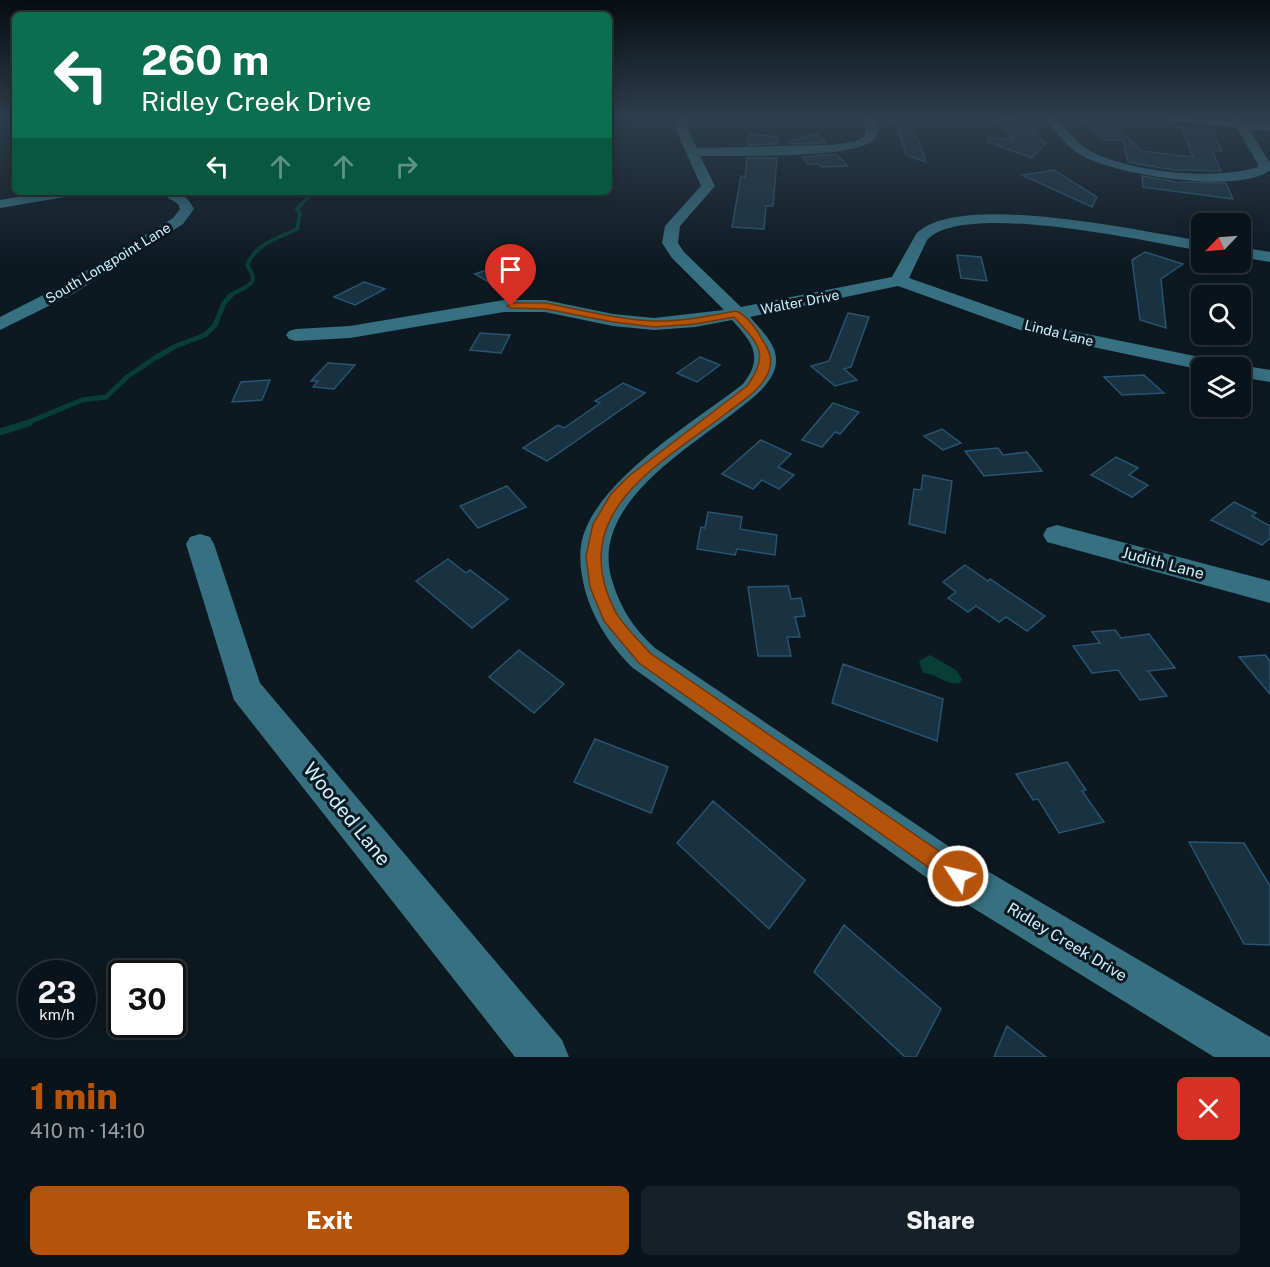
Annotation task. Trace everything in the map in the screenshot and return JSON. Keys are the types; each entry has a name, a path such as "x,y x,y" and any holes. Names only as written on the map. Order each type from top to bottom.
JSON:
{"street":[{"name":"Ridley Creek Drive","path":"700,167 708,186 704,195 672,227 670,242 678,255 755,335 766,354 764,371 751,389 633,479 616,497 599,524 593,556 598,587 610,616 644,658 958,876 1258,1057"},
{"path":"1139,167 1211,178 1255,175 1264,167"},
{"path":"0,204 53,195"},
{"name":"South Longpoint Lane","path":"0,324 67,290 178,221 187,209 184,202 171,195"},
{"path":"899,280 926,231 942,223 964,218 1017,219 1191,244"},
{"path":"1251,254 1270,257"},
{"name":"Walter Drive","path":"296,335 350,332 504,306 526,305 654,324 695,321 860,290 899,280"},
{"name":"Linda Lane","path":"899,280 1038,330 1191,361"},
{"path":"1251,373 1270,376"},
{"name":"Judith Lane","path":"1057,535 1270,592"},
{"name":"Wooded Lane","path":"200,544 246,690 545,1057"}],"shaded area":[{"path":"930,655 956,670 962,679 960,683 951,683 923,673 919,661"}],"building":[{"path":"746,167 776,167 773,206 766,206 764,229 732,227 741,176 745,177"},
{"path":"1158,167 1219,167 1221,171"},
{"path":"1054,170 1097,197 1092,207 1022,175"},
{"path":"1142,176 1176,182 1226,183 1233,199 1143,187"},
{"path":"1145,252 1183,264 1161,279 1166,328 1140,320 1132,260"},
{"path":"957,255 981,257 987,281 961,278"},
{"path":"495,267 518,279 497,287 475,274"},
{"path":"364,282 385,289 355,305 334,297"},
{"path":"848,313 869,317 851,367 844,369 857,380 835,386 811,366 829,361"},
{"path":"480,333 510,335 501,353 470,350"},
{"path":"700,357 720,365 697,382 677,373"},
{"path":"328,363 355,365 334,389 313,387 318,381 311,381"},
{"path":"1144,375 1164,393 1122,395 1104,377"},
{"path":"270,380 262,400 232,402 241,382"},
{"path":"623,383 645,393 547,461 523,448 558,425 564,428 600,403 595,401"},
{"path":"833,403 859,412 840,434 835,432 822,447 802,440"},
{"path":"942,429 961,443 943,450 924,436"},
{"path":"761,440 791,454 778,467 794,475 779,489 762,480 753,489 722,474"},
{"path":"998,448 1003,455 1027,452 1042,471 984,476 965,451"},
{"path":"1116,457 1138,468 1129,475 1148,485 1132,497 1091,475"},
{"path":"923,475 952,481 945,533 909,524 914,489 921,490"},
{"path":"507,486 526,507 478,528 460,506"},
{"path":"1234,502 1256,513 1252,516 1270,526 1270,538 1262,545 1211,520"},
{"path":"708,512 742,517 740,529 777,535 775,555 737,549 735,555 697,549 701,527 705,528"},
{"path":"448,559 466,573 470,570 508,599 472,628 416,581"},
{"path":"965,565 1045,616 1027,631 1006,617 999,622 976,606 968,612 948,598 956,592 943,582"},
{"path":"788,586 791,599 801,598 805,616 795,617 800,637 787,637 791,656 758,656 748,587"},
{"path":"1115,630 1121,638 1149,634 1175,668 1148,671 1167,696 1140,700 1118,670 1092,673 1073,646 1100,643 1092,632"},
{"path":"519,650 564,684 534,713 489,677"},
{"path":"1265,655 1270,661 1270,694 1239,657"},
{"path":"843,664 943,699 937,741 832,703"},
{"path":"595,739 668,767 651,813 574,782"},
{"path":"1067,762 1086,790 1082,791 1104,822 1059,833 1038,799 1033,800 1016,774"},
{"path":"713,801 805,880 769,929 677,843"},
{"path":"1189,842 1244,843 1270,886 1270,945 1244,944"},
{"path":"844,925 941,1009 916,1057 905,1057 814,972"},
{"path":"1007,1026 1046,1057 994,1057"}],"waterway":[{"path":"230,296 252,282 253,278 247,265 256,252 268,242 297,229 300,213 297,209 309,196"},
{"path":"24,424 82,400 106,397 127,377 155,358 176,346 205,335 215,325 224,303 230,296"},
{"path":"0,432 29,423"}],"route":[{"path":"511,306 546,306 613,320 654,324 695,321 736,314 755,335 766,354 764,371 751,389 633,479 616,497 599,524 593,556 598,587 610,616 639,654 958,876"}]}
